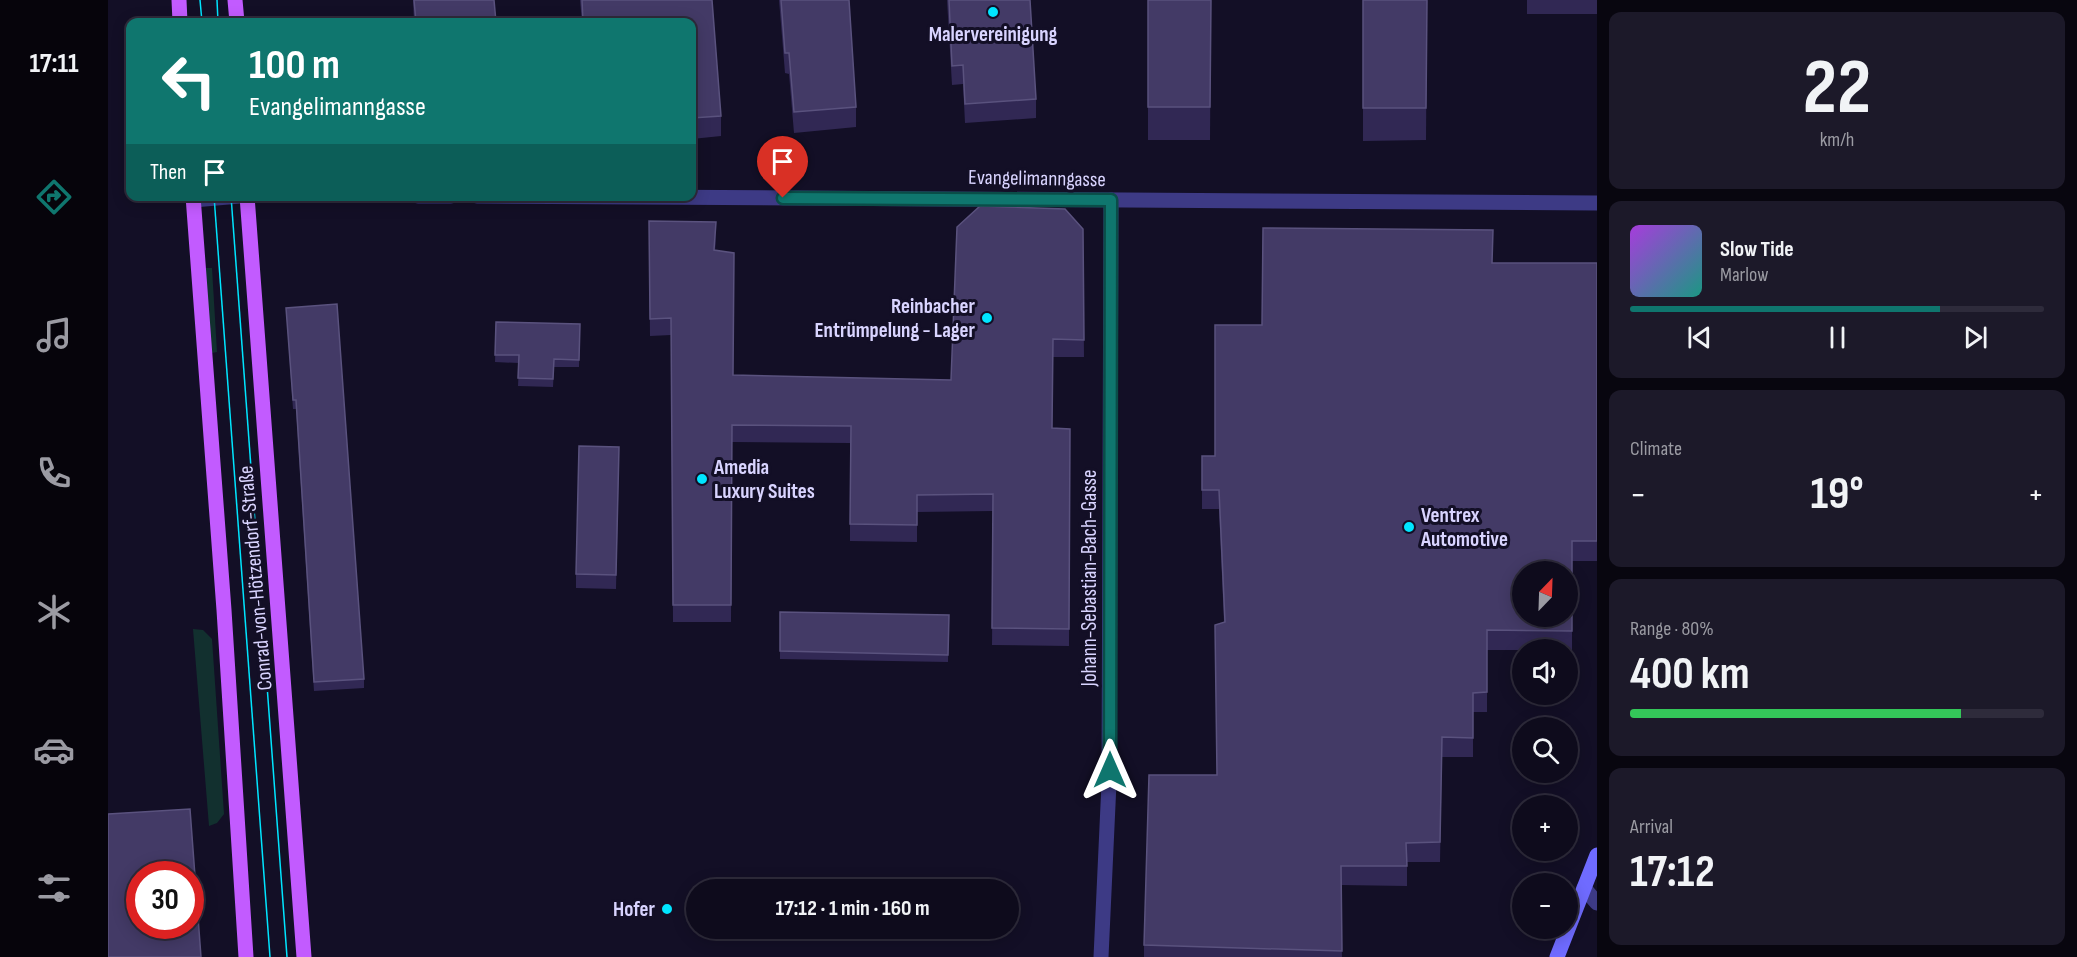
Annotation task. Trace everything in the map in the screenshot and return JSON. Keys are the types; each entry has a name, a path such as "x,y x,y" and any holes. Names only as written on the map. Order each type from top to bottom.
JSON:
{"main road":[{"path":"179,0 180,18"},
{"path":"235,0 237,18"},
{"name":"Conrad-von-Hötzendorf-Straße","path":"193,201 224,610 246,957"},
{"name":"Conrad-von-Hötzendorf-Straße","path":"247,201 304,957"},
{"path":"1557,957 1597,855"}],"street":[{"name":"Evangelimanngasse","path":"696,197 1597,202"},
{"name":"Johann-Sebastian-Bach-Gasse","path":"1101,957 1110,783 1111,200"},
{"path":"1584,888 1597,903"}],"green space":[{"path":"203,268 212,268 217,352 212,353 205,306"},
{"path":"193,629 203,630 212,639 224,814 217,823 209,826"}],"building":[{"path":"414,0 494,0 496,18 416,18"},
{"path":"582,0 712,0 721,116 696,118 696,18 583,18"},
{"path":"781,0 849,0 856,107 794,112 789,53 785,53"},
{"path":"949,0 1030,0 1036,99 965,104 963,65 952,66"},
{"path":"1148,0 1211,0 1210,107 1148,107"},
{"path":"1363,0 1427,0 1426,108 1363,108"},
{"path":"980,206 1065,209 1083,229 1084,340 1053,339 1052,428 1070,429 1069,629 992,628 993,494 917,495 917,525 850,524 851,426 732,425 731,605 673,605 671,318 650,319 649,221 716,222 714,250 734,253 733,375 951,380 957,227"},
{"name":"Ventrex Automotive","path":"1263,228 1493,230 1492,263 1597,263 1597,541 1572,541 1572,561 1512,561 1512,627 1572,627 1572,631 1487,630 1487,692 1473,693 1473,738 1442,737 1440,842 1406,843 1407,866 1341,866 1342,951 1144,945 1149,775 1217,775 1215,625 1225,622 1219,490 1202,490 1202,456 1215,456 1215,325 1262,325"},
{"path":"337,304 364,679 314,682 296,400 293,400 286,308"},
{"path":"496,322 580,324 579,360 554,359 553,379 518,378 519,355 495,355"},
{"path":"579,446 619,447 616,575 576,574"},
{"path":"780,612 949,615 948,655 780,651"},
{"path":"190,809 194,861 126,861 126,939 200,939 201,957 108,957 108,814"}],"tram line":[{"path":"200,0 202,18"},
{"path":"217,0 218,18"},
{"path":"214,201 270,957"},
{"path":"231,201 287,957"}],"place":[{"name":"Malervereinigung","path":"993,12"},
{"name":"Reinbacher Entrümpelung - Lager","path":"987,318"},
{"name":"Amedia Luxury Suites","path":"702,479"},
{"name":"Ventrex Automotive","path":"1409,527"},
{"name":"Hofer","path":"667,909"}],"route":[{"path":"783,198 1111,200 1110,770"}]}
